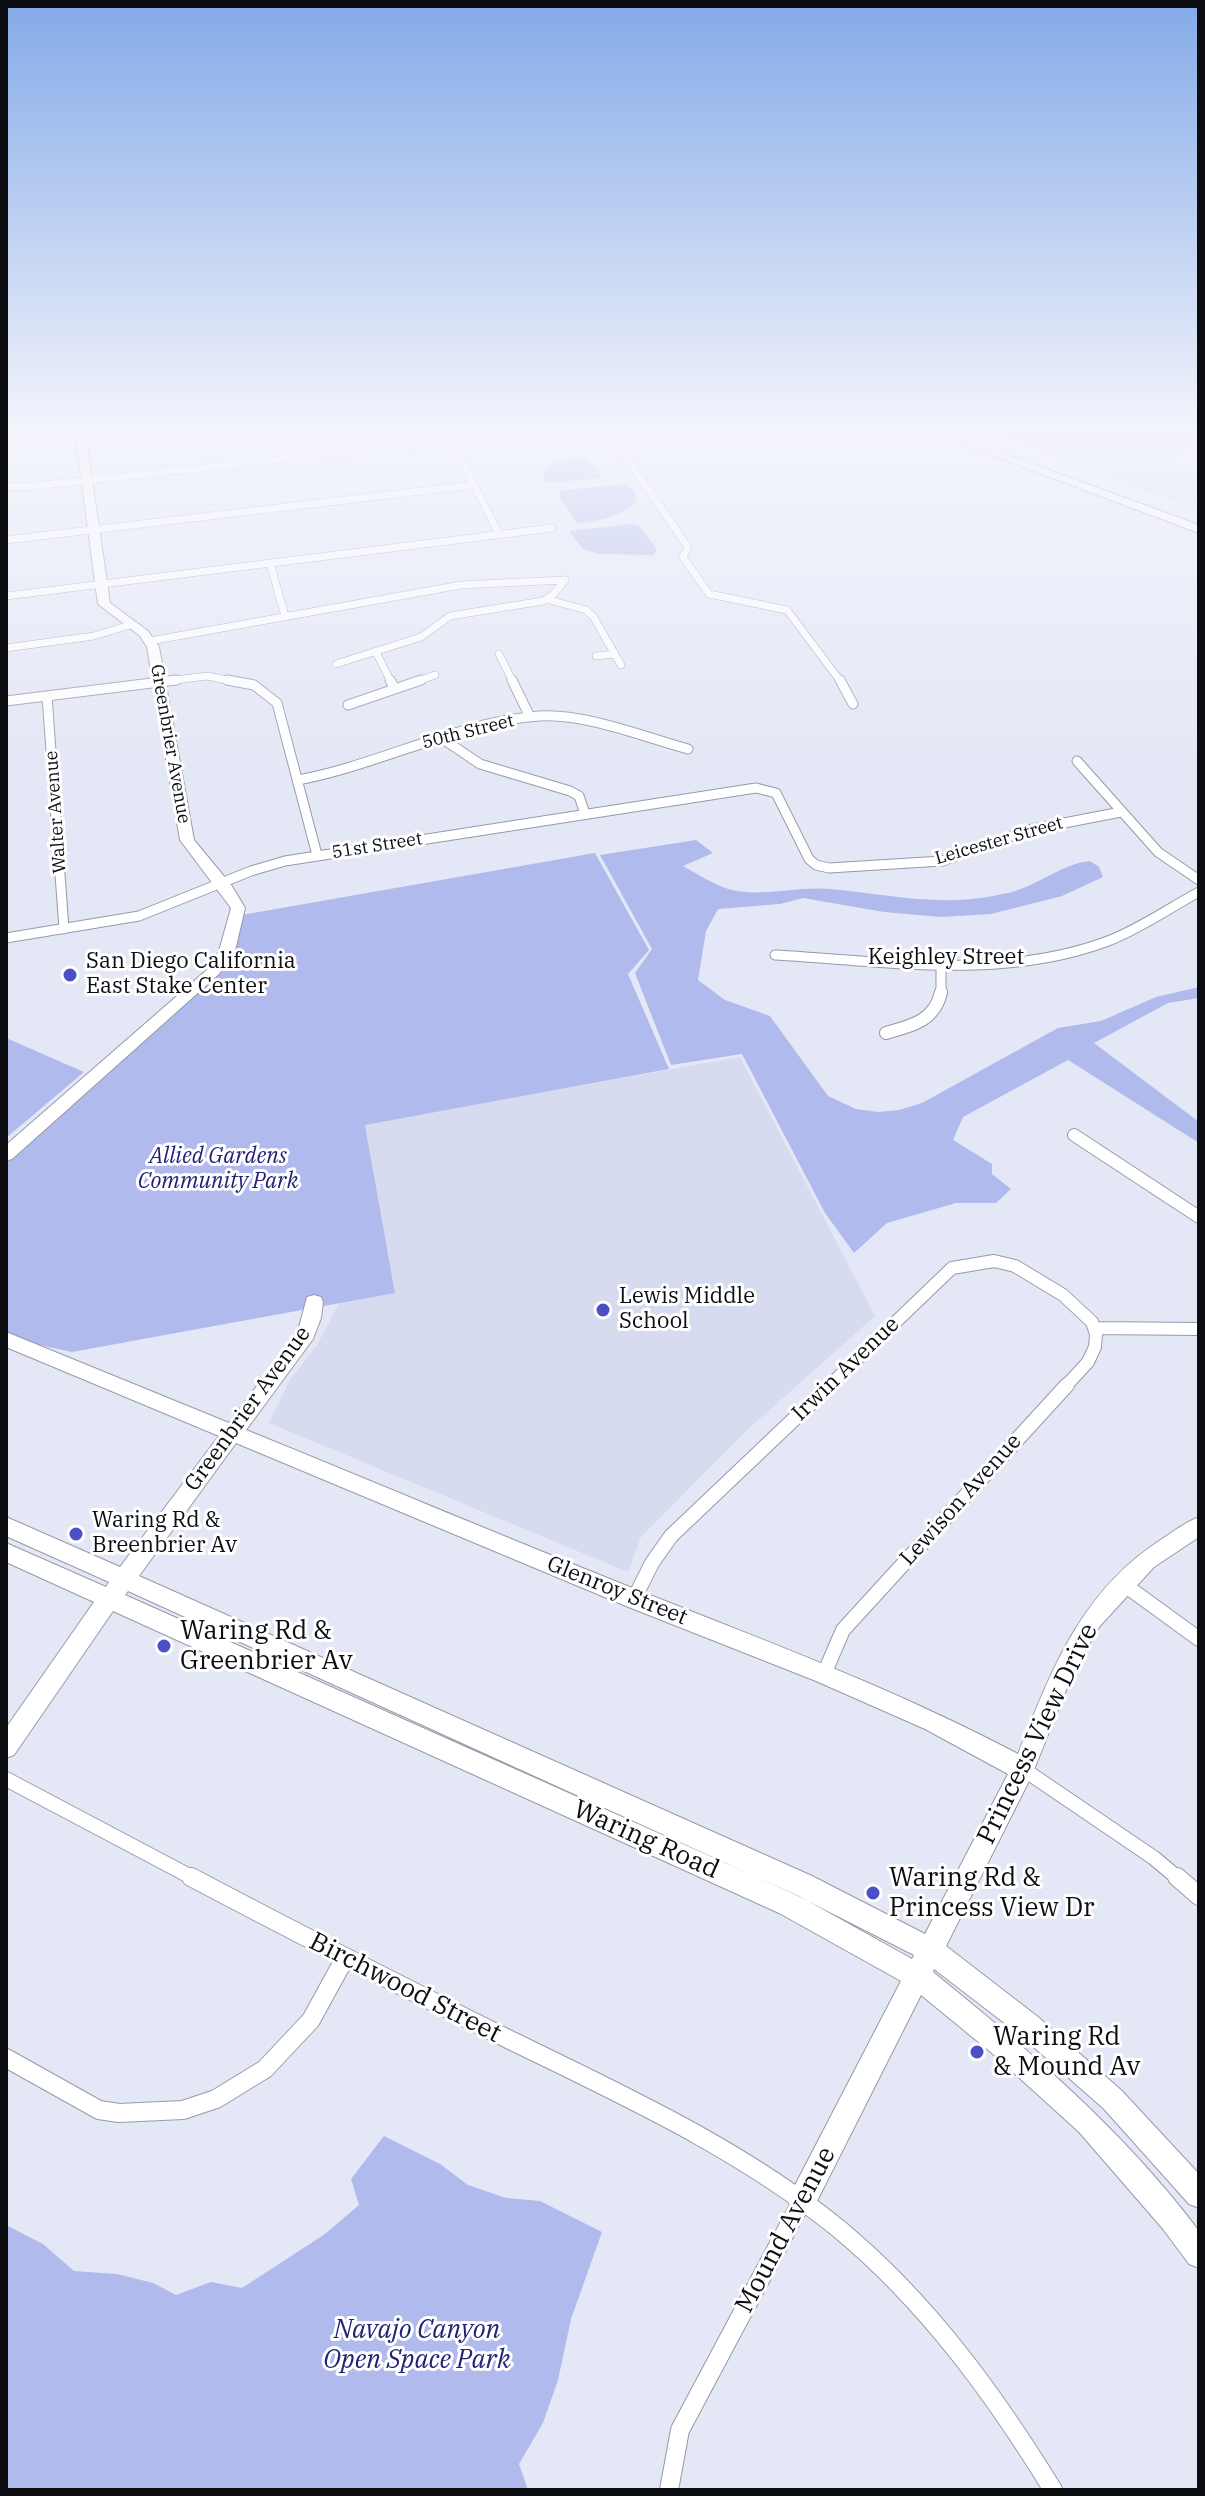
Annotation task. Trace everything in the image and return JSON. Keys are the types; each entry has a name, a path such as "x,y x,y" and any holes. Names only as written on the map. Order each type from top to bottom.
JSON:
{"street":[{"name":"Greenbrier Avenue","path":"6,1155 214,971 227,951 238,908 222,883 202,866 187,840 160,680 150,641 104,604 96,548"},
{"path":"6,596 385,548"},
{"path":"687,548 683,557 709,594 782,608 793,614 799,631 846,687 853,704"},
{"path":"270,563 285,616"},
{"path":"150,641 461,585 565,580 546,599"},
{"path":"336,664 421,637 450,616 546,599 586,610 593,616 621,665"},
{"path":"6,648 94,636 130,625"},
{"path":"376,652 395,689"},
{"path":"499,654 530,717"},
{"path":"596,656 615,654"},
{"path":"348,705 435,675"},
{"path":"6,701 160,680 216,676 245,682 267,693 277,703 317,855"},
{"name":"Walter Avenue","path":"47,696 64,929"},
{"name":"50th Street","path":"298,780 340,772 440,737 530,717 560,716 688,749"},
{"path":"440,737 480,764 570,791 579,796 585,814"},
{"path":"1077,761 1164,858 1199,880"},
{"name":"51st Street","path":"6,938 139,916 285,861 756,788 776,793 809,859 816,865 829,868"},
{"name":"Leicester Street","path":"829,868 942,861 1049,824 1121,812"},
{"name":"Keighley Street","path":"775,955 1003,962 1108,941 1199,892"},
{"path":"886,1033 917,1023 936,1009 943,994 941,962"},
{"path":"1074,1135 1199,1217"},
{"name":"Irwin Avenue","path":"634,1599 652,1563 671,1536 952,1268 970,1262 1010,1264 1077,1303 1095,1328"},
{"name":"Greenbrier Avenue","path":"6,1747 116,1589 306,1334 314,1302"},
{"path":"1095,1328 1199,1329"},
{"name":"Lewison Avenue","path":"824,1674 843,1630 1088,1362 1096,1349 1095,1328"},
{"name":"Glenroy Street","path":"6,1339 933,1721 1023,1769 1154,1858 1199,1896"},
{"name":"Waring Road","path":"6,1526 116,1589 788,1904 918,1976 1002,2045 1088,2123 1173,2219 1199,2254"},
{"name":"Princess View Drive","path":"918,1976 1023,1769 1066,1663 1091,1620 1122,1583 1147,1560 1199,1526"},
{"name":"Waring Road","path":"6,1552 116,1589 803,1885 930,1950 1029,2026 1113,2100 1199,2194"},
{"path":"1122,1583 1199,1639"},
{"name":"Birchwood Street","path":"6,1779 345,1958 715,2144 802,2201 875,2262 945,2336 1011,2424 1053,2490"},
{"path":"6,2058 99,2110 119,2113 183,2110 216,2099 265,2069 311,2020 345,1958"},
{"name":"Mound Avenue","path":"669,2490 680,2430 918,1976"}],"shaded area":[{"name":"Lewis Middle School","path":"740,1057 875,1316 746,1431 641,1537 628,1572 269,1423 289,1381 317,1345 339,1303 395,1292 365,1124"}],"green space":[{"path":"583,548 657,550 654,555 597,554"},
{"path":"696,840 713,853 683,866 707,880 743,892 818,888 920,899 964,900 1012,892 1070,866 1090,861 1099,867 1103,877 1062,896 991,914 941,917 884,912 803,898 780,904 718,909 706,931 698,980 725,1000 770,1016 828,1096 856,1109 878,1112 922,1103 1058,1028 1101,1021 1156,997 1199,987 1199,998 1168,1003 1094,1043 1199,1122 1199,1143 1068,1060 963,1117 953,1140 992,1164 992,1174 1011,1189 996,1203 956,1203 887,1223 854,1253 825,1213 742,1054 671,1065 635,973 652,949 600,855"},
{"name":"Allied Gardens Community Park","path":"595,853 649,950 628,974 669,1069 365,1125 395,1293 72,1352 6,1338 6,1155 214,970 236,916"},
{"path":"6,1038 84,1072 6,1138"},
{"name":"Navajo Canyon Open Space Park","path":"384,2136 440,2164 468,2185 506,2198 540,2201 602,2232 571,2319 558,2380 543,2423 519,2464 528,2490 6,2490 6,2225 43,2244 74,2271 117,2274 153,2283 176,2295 211,2282 242,2288 325,2234 359,2205 351,2179"}],"place":[{"name":"San Diego California East Stake Center","path":"70,975"},
{"name":"Lewis Middle School","path":"603,1310"},
{"name":"Waring Rd & Breenbrier Av","path":"76,1534"},
{"name":"Waring Rd & Greenbrier Av","path":"164,1646"},
{"name":"Waring Rd & Princess View Dr","path":"873,1893"},
{"name":"Waring Rd & Mound Av","path":"977,2052"}]}
